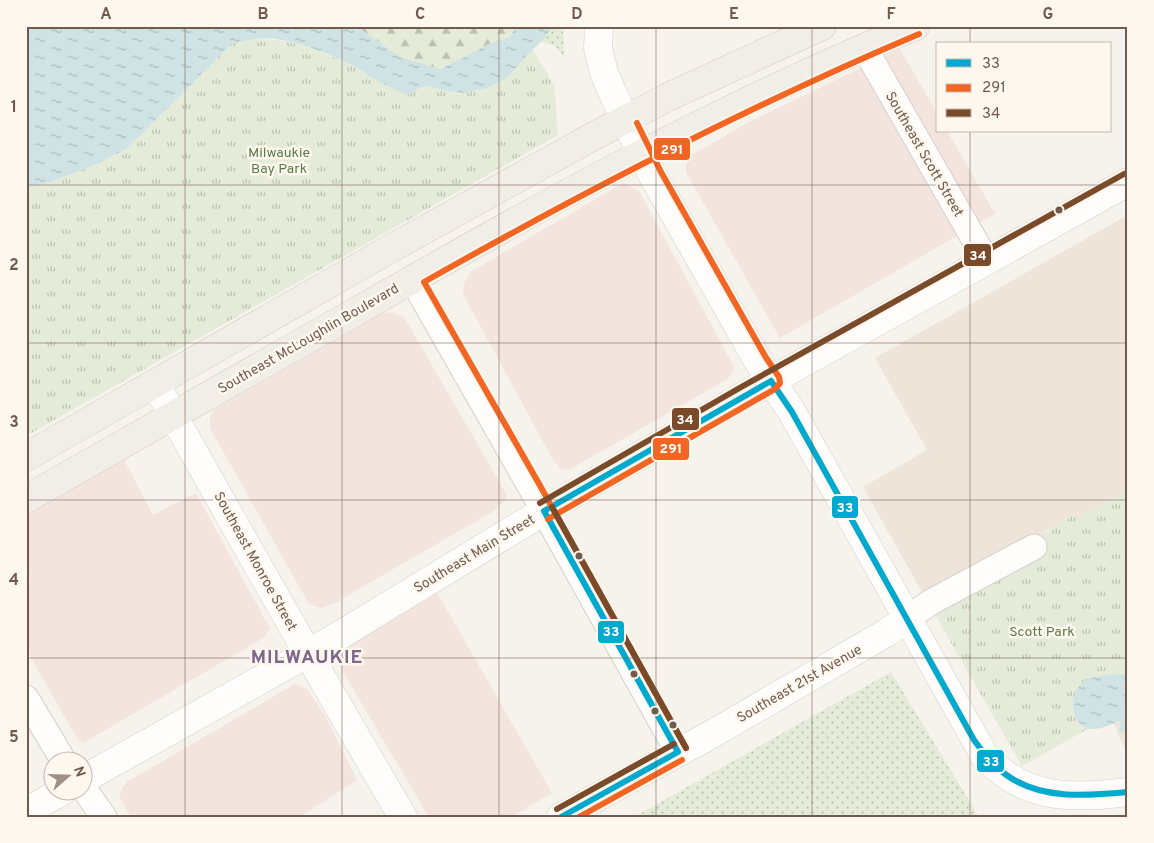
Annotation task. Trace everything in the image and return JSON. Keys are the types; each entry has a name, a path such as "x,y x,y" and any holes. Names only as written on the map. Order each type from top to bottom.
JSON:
{"main road":[{"path":"26,457 397,245 626,119 668,97 822,26"},
{"name":"Southeast McLoughlin Boulevard","path":"26,499 517,219 642,153 772,89 916,26"}],"street":[{"path":"598,26 598,48 604,73 655,180 771,381 792,412 977,744 989,761 1006,777 1033,789 1086,796 1128,792"},
{"name":"Southeast Scott Street","path":"864,48 986,260"},
{"name":"Southeast Main Street","path":"92,774 307,653 544,511 771,381 1128,182"},
{"path":"412,279 678,752"},
{"name":"Southeast Monroe Street","path":"155,383 322,680 403,817"},
{"name":"Southeast 21st Avenue","path":"562,817 886,633 931,602 1034,547"},
{"path":"26,698 57,750"},
{"path":"26,812 47,800"},
{"path":"92,800 104,817"}],"shaded area":[{"path":"900,49 936,112 936,132 948,132 995,214 780,338 686,172 688,159 693,154 751,121"},
{"path":"623,183 639,191 734,367 731,376 724,381 569,470 561,469 553,460 463,294 464,283 472,271"},
{"path":"1128,215 1128,490 1078,518 1075,514 926,599 863,487 927,450 875,358"},
{"path":"392,312 404,317 507,495 502,504 492,512 333,604 320,608 309,604 210,428 210,418 214,410 380,314"},
{"path":"123,458 153,515 196,493 270,629 264,637 248,647 83,743 72,730 26,649 26,511"},
{"path":"436,591 552,793 511,817 429,817 340,667 342,655 351,644"},
{"path":"295,684 307,689 326,717 357,780 300,817 131,817 119,796 127,782"},
{"path":"1128,706 1128,755 1110,716"}],"green space":[{"path":"356,26 516,26 510,37 489,44 440,69 400,57"},
{"path":"553,26 563,26 564,57 556,47 542,41"},
{"name":"Milwaukie Bay Park","path":"253,39 272,40 307,47 341,60 389,86 407,55 440,75 529,43 554,85 558,135 26,436 26,187 48,183 94,165 125,150 233,43"},
{"name":"Scott Park","path":"1128,490 1128,706 1022,766 926,599 1076,514 1079,517"},
{"path":"891,672 979,817 634,817"}],"water":[{"path":"26,26 356,26 400,57 440,69 489,44 510,37 516,26 553,26 542,41 508,77 487,88 463,93 429,86 419,88 410,95 389,87 336,58 306,46 265,38 233,43 125,150 94,165 48,183 26,187"},
{"path":"1115,674 1128,674 1128,718 1098,729 1087,728 1081,724 1074,711 1074,697 1077,690 1088,679"}],"waterway":[{"path":"1122,730 1128,704"}],"transit line":[{"name":"291","path":"686,748 424,282 545,215 668,151 793,90 919,34"},
{"name":"291","path":"548,519 775,389 780,383 779,377 765,356 661,172 637,123"},
{"name":"34","path":"540,503 743,386 1124,174"},
{"name":"33","path":"771,381 792,412 974,740 988,758 1005,774 1019,782 1048,792 1080,795 1128,792"},
{"name":"33","path":"544,511 771,381"},
{"name":"34","path":"552,507 686,748"},
{"name":"33","path":"544,511 678,752"},
{"name":"34","path":"557,809 674,744"},
{"name":"33","path":"561,817 678,752"},
{"name":"291","path":"579,817 682,760"}],"district":[{"name":"MILWAUKIE","path":"307,656"}]}
